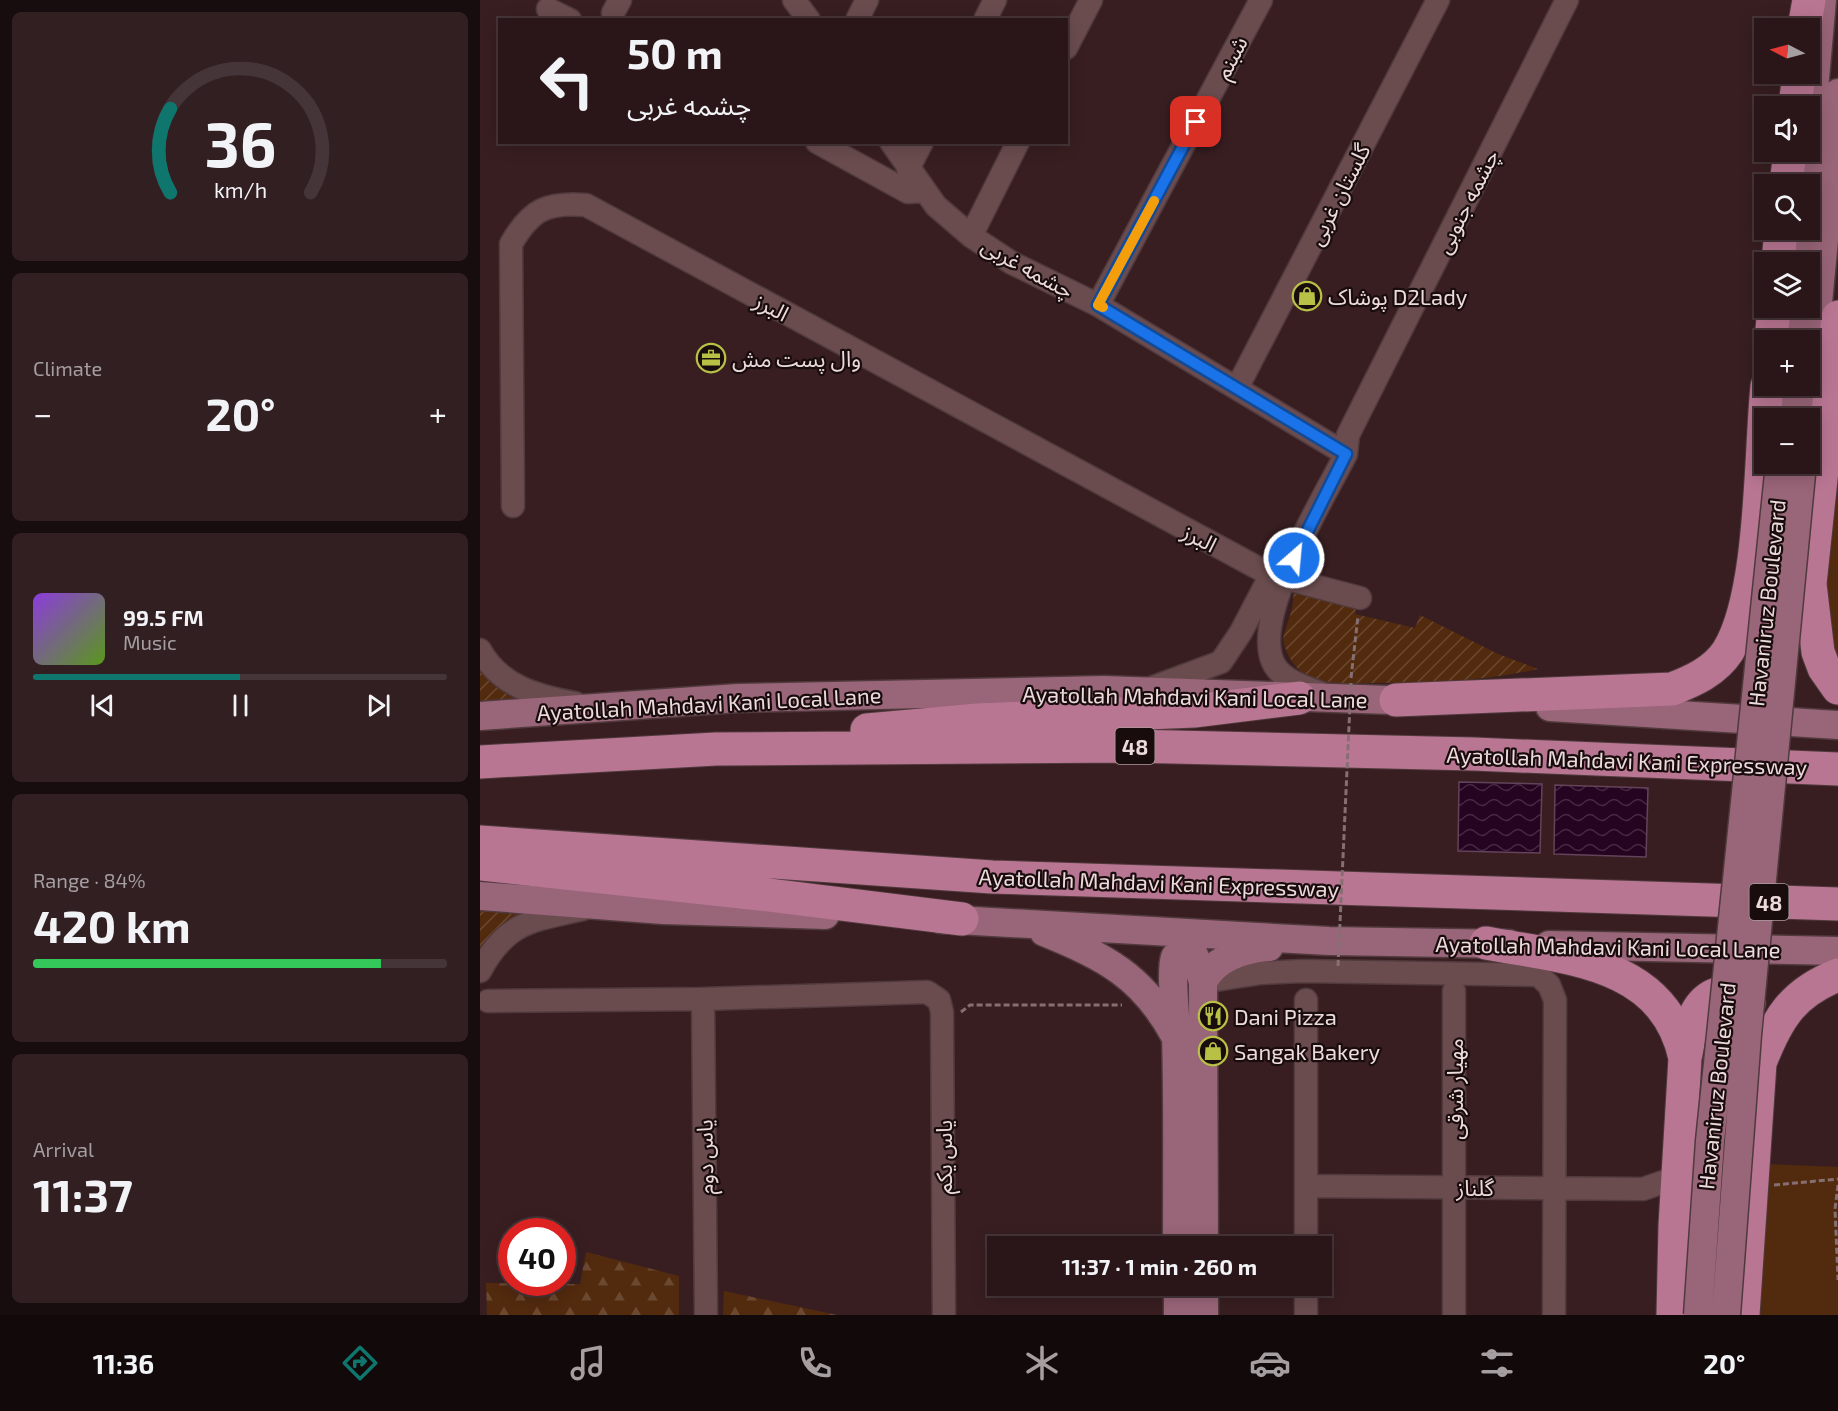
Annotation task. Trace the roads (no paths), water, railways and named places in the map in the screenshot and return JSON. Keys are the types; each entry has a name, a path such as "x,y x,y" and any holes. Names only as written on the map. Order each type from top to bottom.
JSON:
{"highway":[{"path":"1806,18 1809,0"},
{"path":"1766,396 1749,630 1757,649 1778,653 1788,649 1802,627 1810,584 1838,316"},
{"path":"1396,700 1631,693 1672,689 1694,681 1726,653 1738,631 1754,560"},
{"path":"1810,584 1818,652 1824,668 1838,688"},
{"path":"716,749 856,731 978,720 1194,711 1299,698"},
{"name":"Ayatollah Mahdavi Kani Expressway","path":"480,762 716,749 1129,746 1474,754 1838,769"},
{"name":"Ayatollah Mahdavi Kani Expressway","path":"480,842 992,877 1838,904"},
{"path":"480,864 760,894 962,919"},
{"path":"1486,943 1596,964 1633,981 1670,1017 1680,1034 1685,1058"},
{"path":"1760,1063 1773,1029 1786,1011 1804,992 1838,975"},
{"path":"1673,1315 1675,1225 1685,1058 1692,1025 1700,1006 1714,994 1726,991 1742,995 1751,1005 1758,1024 1760,1063 1743,1315"}],"main road":[{"path":"1813,96 1822,0"},
{"path":"1820,190 1838,93"},
{"path":"1807,408 1813,240"},
{"name":"Havaniruz Boulevard","path":"1698,1315 1710,1141 1779,474"},
{"name":"Havaniruz Boulevard","path":"1726,1315 1746,1047 1801,474"},
{"name":"Ayatollah Mahdavi Kani Local Lane","path":"480,716 594,706 738,698 1144,690 1299,698 1345,691 1396,700 1838,725"},
{"name":"Ayatollah Mahdavi Kani Local Lane","path":"480,896 702,912 962,919 1023,923 1333,954 1486,943 1838,951"},
{"path":"1023,923 1076,945 1125,973 1152,998 1176,1039"},
{"path":"1203,982 1209,971 1233,955 1264,947 1333,954"},
{"path":"1177,1236 1176,1039 1172,967 1175,957 1185,954 1195,957 1203,982 1204,1236"},
{"path":"1178,1296 1178,1315"},
{"path":"1204,1296 1204,1315"}],"street":[{"path":"794,0 808,18"},
{"path":"858,18 867,0"},
{"path":"986,18 995,0"},
{"path":"1068,44 1091,0"},
{"name":"شبنم","path":"1098,305 1261,0"},
{"name":"گلستان غربی","path":"1238,388 1438,0"},
{"name":"چشمه جنوبی","path":"1144,690 1221,662 1277,577 1567,0"},
{"path":"549,9 566,18"},
{"path":"821,144 908,192 924,191"},
{"name":"چشمه غربی","path":"892,144 936,206 970,236 1012,262 1098,305 1238,388 1342,445"},
{"path":"908,169 921,144"},
{"path":"970,236 1017,144"},
{"name":"البرز","path":"513,506 511,244 536,211 560,203 586,205 1277,577 1360,598"},
{"name":"چشمه جنوبی","path":"1277,577 1269,628 1271,658 1282,675 1298,685 1345,691"},
{"path":"480,650 489,666 520,690 548,698 594,706"},
{"path":"480,971 492,949 512,929 541,918 601,905"},
{"path":"1203,982 1261,973 1303,971 1538,975 1549,985 1555,1000 1554,1315"},
{"name":"مهیار شرقی","path":"1454,991 1454,1315"},
{"name":"یاس یکم","path":"703,999 927,992 939,1000 942,1024 944,1315"},
{"path":"488,1001 703,999"},
{"name":"یاس دوم","path":"703,999 706,1315"},
{"path":"1306,1000 1306,1236"},
{"path":"1643,1188 1669,1180 1678,1170"},
{"name":"گلناز","path":"1306,1186 1643,1188"},
{"path":"1643,1188 1668,1204 1675,1225"},
{"path":"1306,1296 1306,1315"}],"water":[{"path":"1459,782 1542,784 1540,853 1458,851"},
{"path":"1555,785 1648,788 1646,857 1554,854"}],"place":[{"name":"پوشاک D2Lady","path":"1307,296"},
{"name":"وال پست مش","path":"711,358"},
{"name":"Dani Pizza","path":"1213,1016"},
{"name":"Sangak Bakery","path":"1213,1051"}]}
